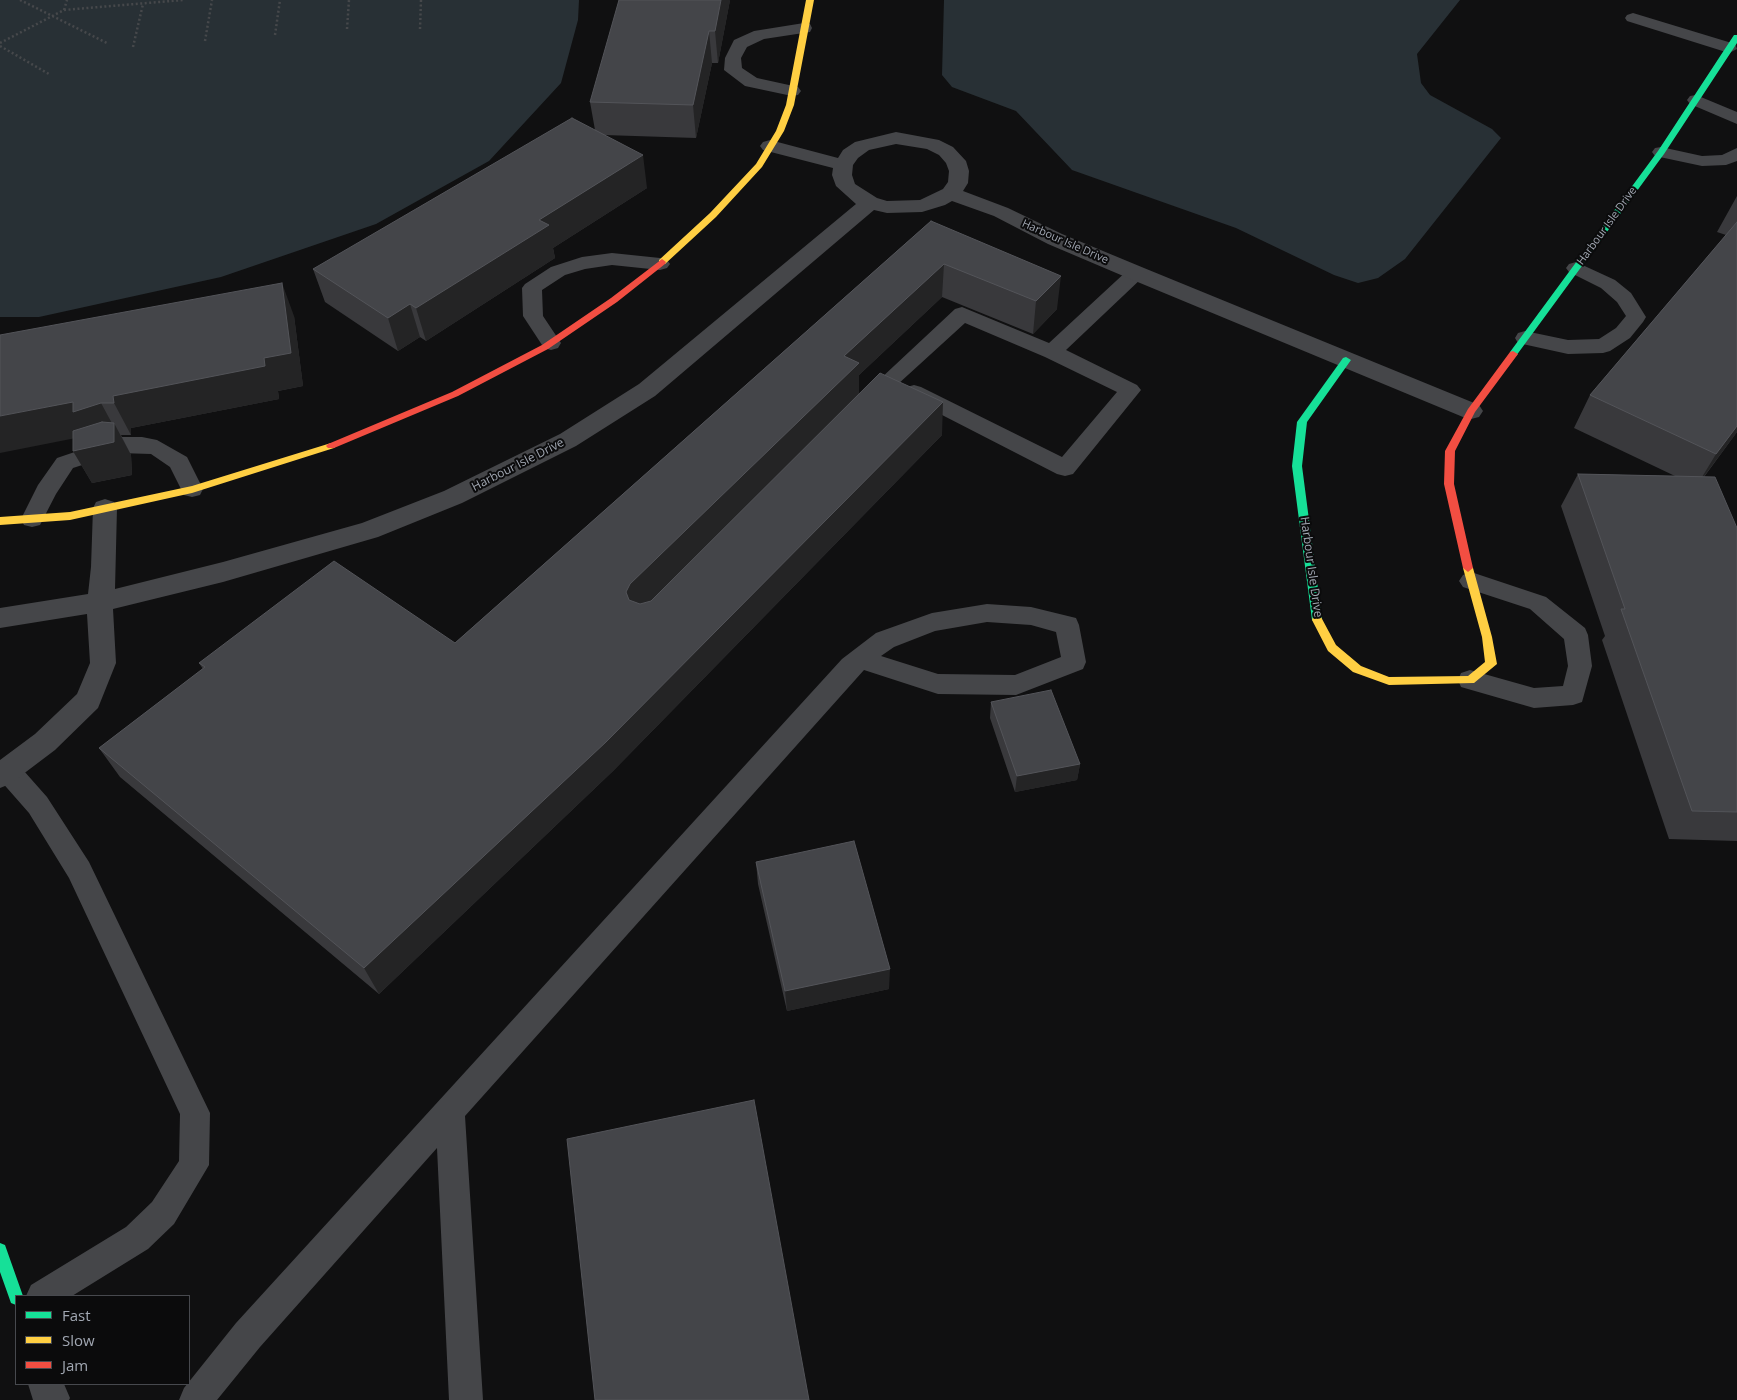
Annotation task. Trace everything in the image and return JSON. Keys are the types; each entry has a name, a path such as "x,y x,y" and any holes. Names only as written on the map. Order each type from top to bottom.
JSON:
{"street":[{"path":"0,521 70,516 192,489 313,453 455,394 551,343 614,300 660,264 713,215 759,165 780,131 792,91 810,0"},
{"name":"Harbour Isle Drive","path":"1346,360 1302,422 1299,448 1298,466 1317,620 1332,648 1357,669 1389,681 1470,680 1491,664 1487,637 1458,533 1449,484 1450,452 1471,411 1661,152 1733,42"},
{"path":"896,138 932,144 946,151 956,161 960,172 958,183 950,193 922,206 896,207 870,203 856,195 846,186 842,175 843,165 850,154 862,146 878,141 896,138"},
{"path":"770,146 843,165"},
{"name":"Harbour Isle Drive","path":"950,193 1001,212 1055,239 1471,411"},
{"name":"Harbour Isle Drive","path":"0,618 100,602 224,572 369,530 453,498 568,440 647,390 870,203"},
{"path":"4,773 45,742 88,700 103,663 100,602 104,567 105,508"},
{"path":"0,1250 15,1295"}],"lane":[{"path":"1633,18 1733,42"},
{"path":"792,91 751,82 733,70 733,58 740,44 760,35 804,28"},
{"path":"1696,100 1737,119"},
{"path":"1661,152 1702,161 1726,160 1737,153"},
{"path":"551,343 533,316 532,288 558,271 582,263 612,259 660,264"},
{"path":"1525,338 1568,347 1603,346 1623,333 1636,317 1624,298 1608,284 1576,268"},
{"path":"1052,352 1136,273"},
{"path":"962,314 1052,352 1130,390 1065,468 883,387 962,314"},
{"path":"32,519 46,491 65,463 96,451 119,445 142,445 157,448 179,462 192,489"},
{"path":"1470,680 1534,698 1573,695 1580,666 1576,635 1538,603 1471,581"},
{"path":"196,1400 248,1335 851,666 860,659 885,640 932,622 988,613 1031,616 1067,625 1074,662 1016,685 938,684 860,659"},
{"path":"4,773 38,805 79,870 196,1113 194,1165 163,1213 137,1238 44,1295"},
{"path":"450,1111 466,1400"}],"path":[{"path":"20,0 107,43"},
{"path":"64,10 67,0"},
{"path":"0,44 64,10 183,0"},
{"path":"205,41 212,0"},
{"path":"275,35 280,0"},
{"path":"347,29 349,0"},
{"path":"420,29 421,0"},
{"path":"133,47 144,3"},
{"path":"0,44 49,74"}],"shaded area":[{"path":"0,0 579,0 578,20 561,83 489,161 376,224 221,277 39,317 0,317"},
{"path":"944,0 1460,0 1417,54 1421,83 1430,95 1492,129 1501,138 1405,259 1378,278 1358,283 1334,275 1236,228 1072,170 1016,111 952,87 942,75"}],"building":[{"path":"619,0 721,0 715,31 709,31 693,105 590,102"},
{"path":"572,118 643,155 539,220 549,225 416,308 410,304 388,318 313,269"},
{"path":"931,221 1061,276 1036,301 944,264 844,356 859,363 630,584 626,592 629,600 640,604 651,601 880,373 943,402 606,742 364,968 99,748 205,667 199,663 334,561 455,643"},
{"path":"1737,222 1737,426 1716,454 1590,395"},
{"path":"282,283 291,353 264,358 265,366 113,396 114,403 101,403 73,412 73,402 0,416 0,335"},
{"path":"102,422 114,423 114,442 73,451 73,431"},
{"path":"1578,474 1715,477 1737,528 1737,812 1692,811 1621,609 1625,609"},
{"path":"1051,690 1080,764 1017,776 991,702"},
{"path":"854,841 890,969 785,991 756,862"},
{"path":"754,1100 809,1400 595,1400 567,1139"}],"traffic: fast":[{"path":"1513,354 1661,152 1737,37"},
{"path":"1317,620 1297,466 1302,422 1346,360"},
{"path":"0,1250 15,1295"}],"traffic: slow":[{"path":"662,262 713,215 759,165 780,131 790,105 810,0"},
{"path":"0,521 70,516 192,489 331,446"},
{"path":"1317,620 1332,648 1357,669 1389,681 1470,680 1491,664 1487,637 1468,568"}],"traffic: jam":[{"path":"331,446 455,394 545,347 614,300 662,262"},
{"path":"1468,568 1449,484 1450,451 1471,411 1513,354"}]}
